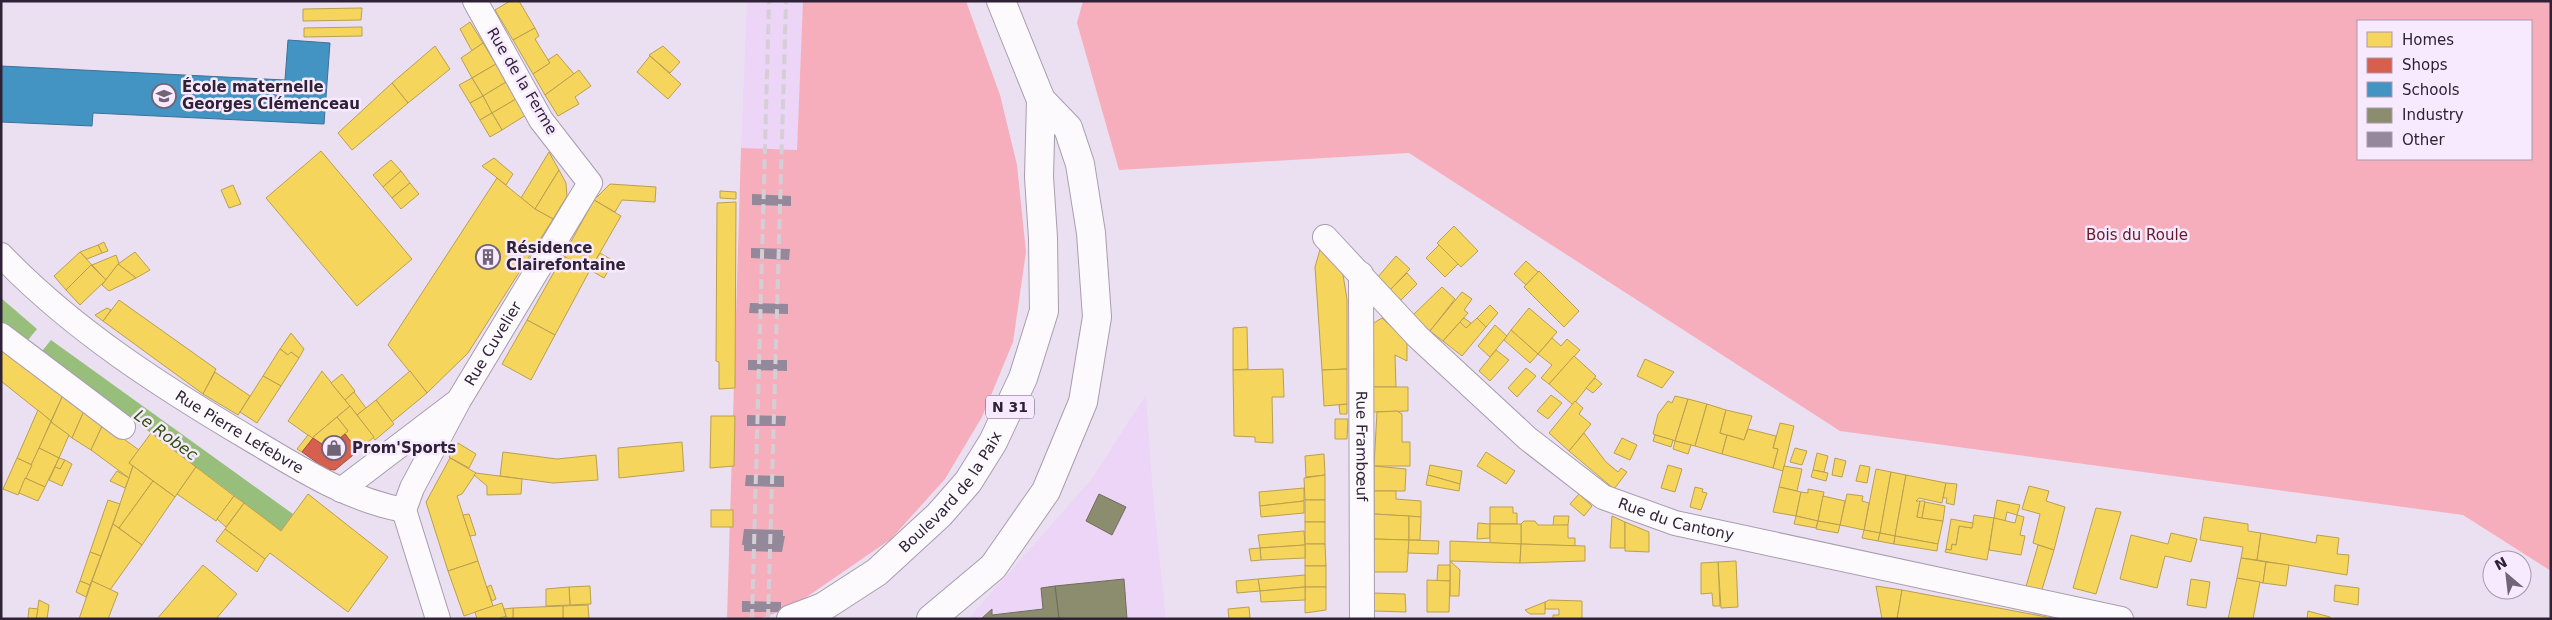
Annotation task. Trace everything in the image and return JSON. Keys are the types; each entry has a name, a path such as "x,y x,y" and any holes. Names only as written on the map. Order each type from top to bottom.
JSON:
{"main road":[{"name":"Boulevard de la Paix","path":"931,619 993,567 1046,491 1083,402 1096,317 1092,233 1080,164 1068,128 1041,100 1001,1"},
{"name":"Boulevard de la Paix","path":"791,619 824,607 877,572 939,515 968,482 994,442 1023,378 1044,310 1043,238 1039,177 1041,100"}],"street":[{"name":"Rue de la Ferme","path":"475,1 541,120 590,183"},
{"name":"Rue Cuvelier","path":"404,510 412,488 459,400 590,183"},
{"name":"Rue du Cantony","path":"1325,236 1418,337 1527,438 1604,497 1676,523 2121,619"},
{"name":"Rue Pierre Lefebvre","path":"1,255 35,290 62,313 192,405 323,483 383,507 404,510"},
{"name":"Rue Frambœuf","path":"1361,274 1362,619"},
{"path":"1,335 123,427"},
{"path":"341,490 459,400"},
{"path":"404,510 438,619"}],"shaded area":[{"path":"747,1 803,1 797,150 741,148"},
{"path":"1146,395 1153,496 1166,619 968,619 1090,481"}],"green space":[{"path":"803,1 966,1 1000,95 1017,165 1026,252 1013,342 982,417 945,479 891,539 792,607 759,619 727,619 741,148 797,150"},
{"name":"Bois du Roule","path":"1083,1 2551,1 2551,571 2532,559 2532,550 2518,550 2463,515 1840,431 1409,153 1119,170 1077,23"}],"water":[{"path":"1,298 37,329 24,345 1,325"},
{"name":"Le Robec","path":"51,340 293,514 281,531 151,433 38,356"}],"building: Homes":[{"path":"510,1 519,1 535,28 513,40 495,10"},
{"path":"362,8 361,20 303,21 303,9"},
{"path":"470,22 483,43 472,51 460,29"},
{"path":"362,27 362,36 304,37 304,28"},
{"path":"535,28 539,36 535,39 550,63 533,74 513,40"},
{"path":"483,43 496,64 472,78 461,58"},
{"path":"435,46 450,69 408,103 392,83"},
{"path":"663,46 680,62 670,73 649,55"},
{"path":"557,54 574,74 545,95 533,74 550,63 548,60"},
{"path":"650,56 681,84 668,99 637,72"},
{"path":"496,64 506,82 483,96 472,78"},
{"path":"579,70 591,86 575,97 579,104 558,116 545,95"},
{"path":"472,78 483,96 470,103 459,85"},
{"path":"506,82 516,99 492,113 483,96"},
{"path":"392,83 408,103 352,150 338,133"},
{"path":"483,96 492,113 480,120 470,103"},
{"path":"516,99 526,115 502,130 492,113"},
{"path":"492,113 502,130 490,137 480,120"},
{"path":"321,151 412,259 357,306 266,198"},
{"path":"549,152 559,170 535,209 521,198"},
{"path":"494,158 513,174 506,185 482,166"},
{"path":"391,160 401,171 383,187 373,175"},
{"path":"559,170 566,183 567,196 553,219 535,209"},
{"path":"401,171 410,183 392,198 383,187"},
{"name":"Résidence Clairefontaine","path":"497,178 535,209 553,219 468,353 427,393 388,345"},
{"path":"410,183 419,194 401,209 392,198"},
{"path":"610,184 656,187 655,202 622,200 615,212 594,200"},
{"path":"233,185 241,204 229,208 221,190"},
{"path":"720,191 736,192 736,199 720,198"},
{"path":"594,200 621,216 590,270 563,256"},
{"path":"736,202 735,388 719,389 719,362 716,361 717,203"},
{"path":"1454,226 1478,251 1461,267 1437,243"},
{"path":"104,242 108,251 102,253 98,245"},
{"path":"98,245 102,253 87,259 80,252"},
{"path":"1439,245 1458,264 1445,277 1426,258"},
{"path":"1321,246 1342,269 1347,299 1347,369 1322,370 1315,267"},
{"path":"80,252 92,265 66,290 54,276"},
{"path":"135,252 150,270 136,278 118,264"},
{"path":"600,253 614,261 604,278 590,270"},
{"path":"116,255 119,263 106,280 92,265"},
{"path":"563,256 590,270 555,335 527,320"},
{"path":"1396,256 1410,269 1390,290 1377,278"},
{"path":"1526,261 1538,272 1526,285 1514,274"},
{"path":"118,264 136,278 109,291 102,285"},
{"path":"91,265 106,280 80,305 66,290"},
{"path":"1539,271 1579,311 1564,327 1524,287"},
{"path":"1407,273 1417,284 1400,301 1390,290"},
{"path":"1442,287 1455,299 1430,331 1413,315"},
{"path":"1462,292 1472,299 1464,310 1468,313 1443,341 1430,331"},
{"path":"119,300 216,369 203,394 103,321"},
{"path":"1490,305 1498,313 1486,327 1477,318"},
{"path":"107,308 111,310 103,321 95,315"},
{"path":"1529,308 1557,332 1538,354 1511,330"},
{"path":"1382,318 1407,341 1407,361 1395,355 1396,387 1373,387 1372,324"},
{"path":"1464,318 1471,323 1466,328 1460,322"},
{"path":"1477,318 1486,327 1462,356 1443,341 1460,322 1466,328"},
{"path":"527,320 555,335 531,380 502,364"},
{"path":"1495,325 1507,336 1490,357 1478,346"},
{"path":"1247,327 1248,369 1233,370 1233,328"},
{"path":"1511,330 1538,354 1530,363 1504,340"},
{"path":"291,333 304,349 299,358 291,352 288,355 280,349"},
{"path":"1552,338 1561,346 1567,339 1580,350 1549,384 1541,378 1552,365 1538,354"},
{"path":"1,345 63,395 51,421 1,381"},
{"path":"280,349 288,355 291,352 299,358 281,386 263,376"},
{"path":"1496,350 1509,360 1490,381 1479,371"},
{"path":"1574,356 1596,376 1573,405 1549,384"},
{"path":"1645,359 1674,372 1662,388 1637,376"},
{"path":"1526,368 1536,376 1517,397 1508,388"},
{"path":"1283,369 1284,397 1272,397 1273,443 1255,442 1255,437 1234,436 1233,370"},
{"path":"1347,369 1347,404 1324,406 1322,370"},
{"path":"322,371 350,406 312,438 288,421"},
{"path":"410,371 427,393 392,422 376,400"},
{"path":"215,372 250,396 238,415 203,394"},
{"path":"342,374 355,391 345,400 331,383"},
{"path":"263,376 281,386 257,423 240,412"},
{"path":"1595,378 1602,384 1593,393 1586,388"},
{"path":"1372,387 1408,387 1408,411 1372,412"},
{"path":"354,392 366,408 357,415 345,400"},
{"path":"63,395 84,411 72,438 51,422"},
{"path":"1551,395 1562,403 1548,419 1537,411"},
{"path":"1675,396 1688,399 1675,441 1653,434 1658,414 1668,401 1672,403"},
{"path":"1688,399 1707,404 1695,446 1675,441"},
{"path":"376,400 394,424 375,440 357,415"},
{"path":"1575,401 1583,408 1579,414 1591,424 1569,451 1549,433"},
{"path":"1347,404 1347,414 1340,414 1339,405"},
{"path":"1707,404 1726,410 1720,433 1727,435 1722,454 1695,446"},
{"path":"350,406 374,437 358,451 345,434 348,431 337,417"},
{"path":"38,410 51,421 32,465 17,458"},
{"path":"1726,410 1752,416 1744,440 1720,433"},
{"path":"84,411 103,424 91,450 72,438"},
{"path":"1397,411 1402,414 1402,442 1410,442 1410,466 1374,466 1377,412"},
{"path":"711,416 735,416 734,466 710,468"},
{"path":"337,417 348,431 328,448 312,438"},
{"path":"1335,419 1348,419 1347,439 1335,439"},
{"path":"51,422 69,435 59,458 39,448"},
{"path":"1780,423 1794,426 1783,471 1773,468 1778,449 1773,448"},
{"path":"103,424 139,450 129,463 133,466 129,478 91,450"},
{"path":"1748,429 1776,436 1773,448 1778,449 1773,468 1722,454 1727,435 1744,440"},
{"path":"151,433 196,467 175,497 129,463"},
{"path":"1584,433 1606,462 1618,472 1621,468 1627,472 1614,489 1569,451"},
{"path":"308,435 313,438 302,452 297,449"},
{"path":"1655,435 1673,440 1671,447 1653,441"},
{"path":"1622,438 1637,445 1630,460 1614,453"},
{"path":"1675,441 1691,445 1688,454 1673,449"},
{"path":"682,442 684,471 619,478 618,448"},
{"path":"458,443 476,454 469,468 449,457"},
{"path":"39,448 59,458 45,487 25,478"},
{"path":"1795,448 1807,451 1802,465 1790,462"},
{"path":"503,452 557,459 596,455 598,480 553,483 500,476"},
{"path":"1486,452 1515,471 1506,484 1477,466"},
{"path":"1817,453 1828,456 1824,472 1813,470"},
{"path":"1324,454 1325,475 1306,477 1305,456"},
{"path":"17,458 32,465 18,495 3,489"},
{"path":"59,458 65,460 60,469 55,467"},
{"path":"450,458 476,473 462,494 457,496 478,561 448,571 426,502"},
{"path":"1835,458 1846,461 1842,477 1832,475"},
{"path":"65,460 72,464 62,486 49,480 55,467 60,469"},
{"path":"1430,465 1462,471 1460,484 1428,475"},
{"path":"1668,465 1682,469 1675,492 1661,488"},
{"path":"1860,465 1870,467 1867,483 1856,481"},
{"path":"133,466 153,481 119,528 113,524"},
{"path":"1374,466 1406,469 1405,491 1374,491"},
{"path":"1784,466 1802,469 1797,491 1779,487"},
{"path":"196,467 234,496 216,521 177,494"},
{"path":"1876,469 1891,472 1880,533 1864,530"},
{"path":"1813,470 1828,473 1826,481 1811,477"},
{"path":"117,471 129,478 125,488 110,481"},
{"path":"1891,472 1906,475 1895,536 1880,533"},
{"path":"476,473 522,479 521,494 487,495 487,486 474,475"},
{"path":"1325,475 1325,500 1305,500 1304,478"},
{"path":"1428,475 1460,484 1459,491 1426,485"},
{"path":"1906,475 1946,483 1942,503 1919,498 1916,501 1920,501 1917,517 1943,521 1938,544 1895,536"},
{"path":"25,478 45,487 38,501 19,493"},
{"path":"153,481 175,497 142,545 119,528"},
{"path":"1946,483 1957,484 1954,505 1946,503 1947,498 1943,498"},
{"path":"2029,486 2049,491 2046,501 2065,507 2054,550 2033,543 2040,514 2022,509"},
{"path":"1695,487 1703,489 1702,492 1707,493 1701,510 1690,507"},
{"path":"1779,487 1801,492 1796,516 1773,512"},
{"path":"1304,488 1304,501 1260,506 1259,492"},
{"path":"1808,489 1824,492 1818,521 1796,516 1801,492 1808,493"},
{"path":"1374,491 1396,491 1396,499 1421,501 1421,517 1374,514"},
{"path":"308,494 388,557 348,612 270,553 265,559 225,529 244,503 281,531"},
{"path":"1579,494 1592,506 1584,516 1570,504"},
{"path":"1847,494 1863,496 1862,501 1869,503 1864,530 1840,525"},
{"path":"234,496 244,503 226,527 217,519"},
{"path":"1823,496 1845,501 1840,525 1818,521"},
{"path":"108,500 120,504 101,556 90,552"},
{"path":"1305,500 1325,500 1325,522 1305,522"},
{"path":"1997,500 2020,505 2017,515 2007,512 2005,521 1994,518"},
{"path":"1304,501 1304,513 1261,517 1260,506"},
{"path":"1920,501 1925,501 1922,518 1917,517"},
{"path":"1925,502 1945,506 1943,521 1922,518"},
{"path":"1490,507 1513,507 1513,513 1517,513 1517,524 1490,524"},
{"path":"2096,508 2121,512 2096,594 2073,588"},
{"path":"711,510 733,510 733,527 711,527"},
{"path":"469,514 476,535 470,536 463,515"},
{"path":"1374,514 1409,516 1409,540 1374,539"},
{"path":"1974,515 1994,518 1987,560 1945,552 1946,549 1951,550 1952,544 1956,545 1959,526 1972,528"},
{"path":"2017,515 2024,517 2020,535 2025,536 2021,555 1989,550 1994,518 2015,523"},
{"path":"1409,516 1421,517 1420,540 1409,540"},
{"path":"1554,516 1569,516 1568,525 1553,526"},
{"path":"1612,516 1625,522 1625,548 1610,548"},
{"path":"1796,516 1818,521 1816,528 1794,524"},
{"path":"2204,517 2248,524 2248,531 2261,533 2257,560 2241,558 2243,547 2200,540"},
{"path":"1951,519 1973,523 1972,528 1959,526 1956,545 1952,544 1951,550 1946,549"},
{"path":"1524,521 1535,521 1538,525 1568,525 1568,538 1575,538 1575,546 1521,544 1521,524"},
{"path":"1818,521 1840,525 1838,533 1816,529"},
{"path":"1305,522 1325,522 1325,544 1305,544"},
{"path":"1625,522 1649,532 1649,552 1625,551"},
{"path":"1478,523 1490,524 1490,538 1477,539"},
{"path":"113,524 142,545 110,590 92,581"},
{"path":"1490,524 1521,524 1521,544 1490,543"},
{"path":"225,529 265,559 257,572 216,541"},
{"path":"1864,530 1880,533 1878,541 1862,538"},
{"path":"1304,531 1305,545 1260,548 1258,535"},
{"path":"1880,533 1895,536 1894,544 1878,541"},
{"path":"2171,533 2197,539 2191,562 2165,556 2157,588 2120,579 2131,535 2168,544"},
{"path":"2261,533 2316,543 2317,535 2339,538 2337,554 2349,555 2347,575 2257,560"},
{"path":"1895,536 1938,544 1937,551 1894,544"},
{"path":"1374,539 1409,540 1407,572 1373,572"},
{"path":"1409,540 1439,541 1438,554 1408,553"},
{"path":"1450,541 1521,544 1520,563 1450,561"},
{"path":"1305,544 1325,544 1326,566 1305,566"},
{"path":"1521,544 1585,546 1585,561 1520,563"},
{"path":"1305,545 1305,558 1261,560 1260,548"},
{"path":"2038,545 2054,550 2041,593 2025,590"},
{"path":"1260,548 1261,560 1251,561 1249,549"},
{"path":"90,552 101,556 90,585 80,581"},
{"path":"2241,558 2266,562 2263,583 2237,578"},
{"path":"478,561 493,606 464,616 448,571"},
{"path":"1450,561 1460,570 1459,596 1450,596"},
{"path":"1736,561 1738,607 1721,608 1718,562"},
{"path":"1718,562 1720,606 1713,606 1712,593 1701,594 1701,563"},
{"path":"2266,562 2289,565 2286,586 2263,583"},
{"path":"203,565 237,594 216,619 157,619"},
{"path":"1438,565 1450,565 1450,581 1437,581"},
{"path":"1305,566 1326,566 1326,587 1305,587"},
{"path":"1305,575 1305,587 1260,591 1258,579"},
{"path":"2237,578 2260,582 2253,619 2228,619"},
{"path":"1258,579 1260,591 1237,593 1236,581"},
{"path":"2191,579 2210,582 2206,608 2187,605"},
{"path":"1427,580 1450,581 1449,612 1427,612"},
{"path":"80,581 90,585 86,597 76,592"},
{"path":"92,581 118,593 108,619 79,619"},
{"path":"491,585 496,599 492,601 487,587"},
{"path":"2335,585 2359,588 2358,605 2334,601"},
{"path":"590,586 591,604 570,605 569,587"},
{"path":"1876,586 1902,590 1897,619 1882,619"},
{"path":"569,587 570,605 546,606 546,589"},
{"path":"1305,587 1326,587 1326,610 1305,613"},
{"path":"1305,587 1305,600 1261,602 1260,591"},
{"path":"1902,590 2052,618 2052,619 1897,619"},
{"path":"1373,593 1405,594 1406,612 1373,611"},
{"path":"39,600 49,605 47,619 36,619"},
{"path":"1549,600 1582,601 1582,619 1553,619 1553,615 1559,615 1559,609 1545,609 1545,602"},
{"path":"1545,602 1545,614 1530,614 1525,610"},
{"path":"502,603 506,616 498,619 477,619 475,612"},
{"path":"588,605 589,619 563,619 563,606"},
{"path":"563,606 563,619 513,619 513,608"},
{"path":"1249,607 1250,618 1229,619 1228,609"},
{"path":"29,608 38,609 36,619 28,619"},
{"path":"513,608 513,619 507,619 504,609"},
{"path":"2308,611 2330,617 2330,619 2307,619"}],"building: Shops":[{"path":"345,434 358,451 335,470 326,469 302,452 313,438 328,448"}],"building: Schools":[{"name":"École maternelle Georges Clémenceau","path":"288,40 330,43 324,124 93,113 92,126 1,122 1,66 285,80"}],"building: Industry":[{"path":"1099,494 1126,507 1112,535 1086,521"},
{"path":"1124,579 1127,619 1059,619 1055,586"},
{"path":"1055,586 1059,619 981,619 992,609 992,615 1043,609 1041,588"}],"building: Other":[{"path":"752,194 791,196 791,206 752,205"},
{"path":"751,248 790,249 789,260 751,258"},
{"path":"750,303 788,304 788,314 749,313"},
{"path":"748,360 787,360 787,371 748,370"},
{"path":"747,415 786,416 785,426 747,426"},
{"path":"746,475 784,476 784,487 745,486"},
{"path":"744,529 783,530 783,536 785,536 782,552 744,551 744,545 742,545"},
{"path":"742,601 781,602 781,612 742,612"}],"railway":[{"path":"752,619 769,1"},
{"path":"768,619 786,1"}],"place":[{"name":"École maternelle Georges Clémenceau","path":"164,96"},
{"name":"Résidence Clairefontaine","path":"488,257"},
{"name":"Prom'Sports","path":"334,448"}]}
